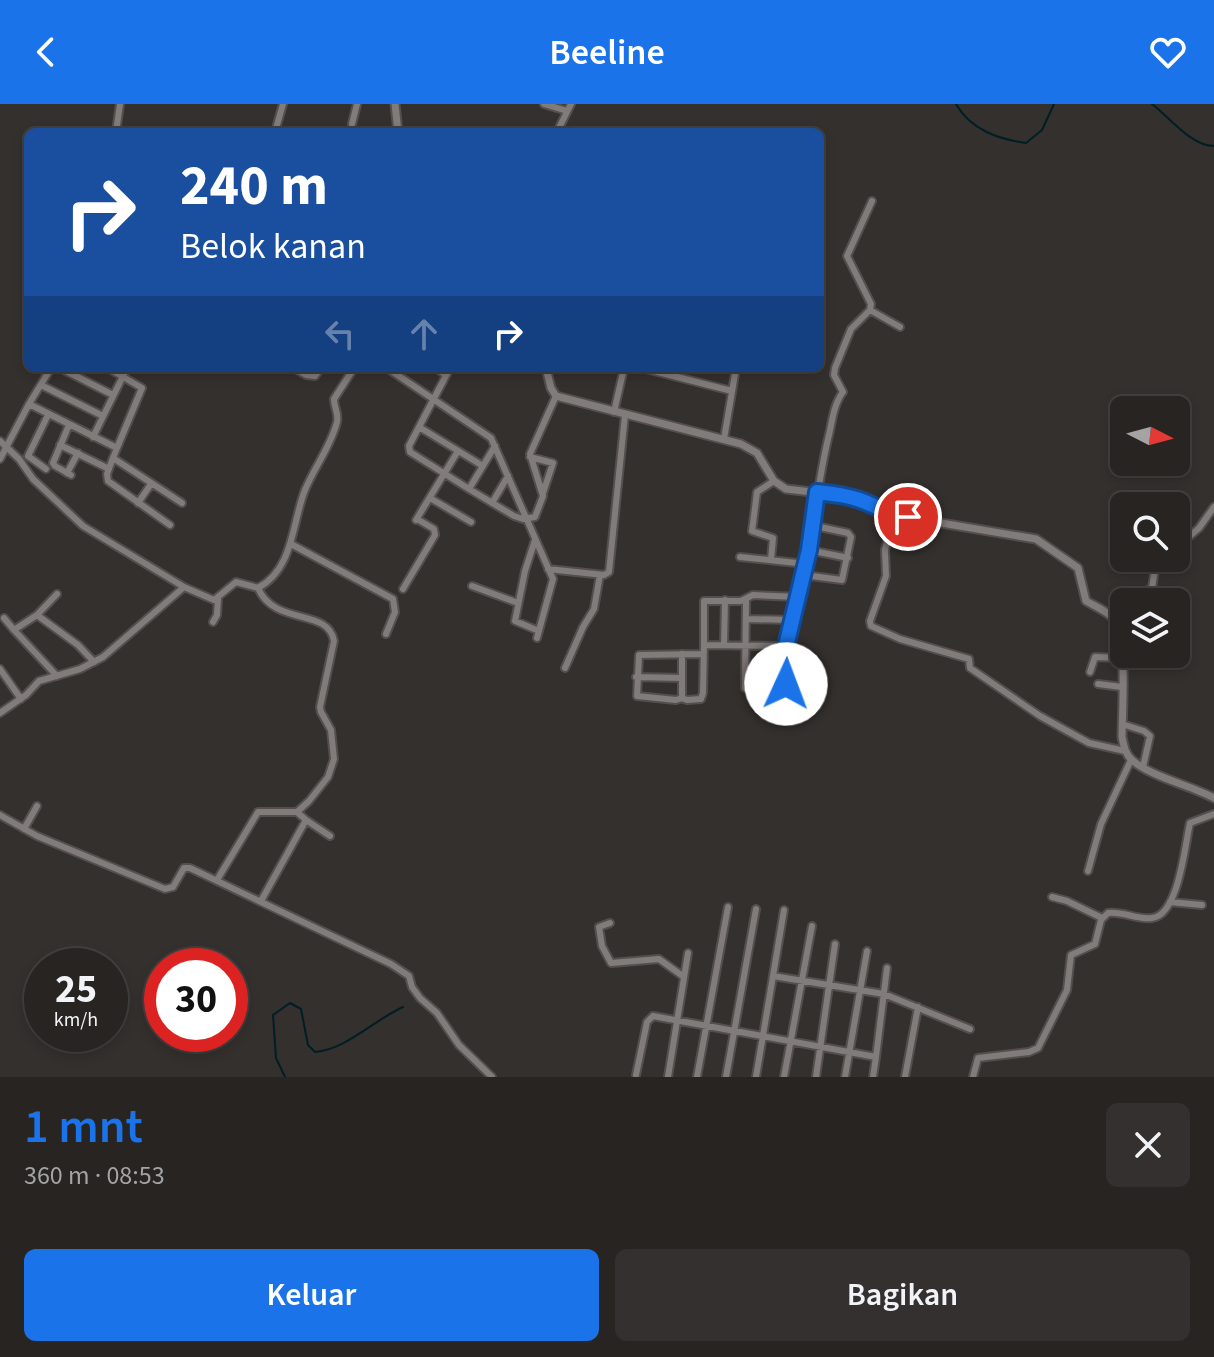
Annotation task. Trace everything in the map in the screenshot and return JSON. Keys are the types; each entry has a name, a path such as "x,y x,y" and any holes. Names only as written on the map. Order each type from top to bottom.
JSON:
{"street":[{"path":"117,128 120,104"},
{"path":"276,128 283,104"},
{"path":"352,124 357,104"},
{"path":"395,104 398,128"},
{"path":"544,104 569,108 559,128"},
{"path":"704,645 745,645 786,650 804,655 807,658 807,687 786,686 786,650 804,575 835,406 843,391 834,375 838,358 851,329 870,310 869,296 847,256 872,201"},
{"path":"870,310 900,327"},
{"path":"0,459 49,372"},
{"path":"68,372 113,395"},
{"path":"116,372 142,388 113,458 108,481 170,525"},
{"path":"93,437 125,372"},
{"path":"301,372 315,376 318,372"},
{"path":"258,588 274,576 291,544 305,490 335,428 338,414 334,399 351,372"},
{"path":"393,372 488,434 495,446 553,580 538,634 515,622 535,540"},
{"path":"448,372 409,450 514,516 526,519 538,513 553,463 530,457"},
{"path":"547,372 556,396 741,444 757,453 774,481 786,489 847,496 894,515 1036,539 1078,568 1086,601 1110,616"},
{"path":"614,412 623,372"},
{"path":"658,372 732,391"},
{"path":"681,378 682,372"},
{"path":"724,439 735,372"},
{"path":"41,385 103,416"},
{"path":"543,493 530,457 556,396"},
{"path":"29,404 117,448"},
{"path":"46,469 28,456 48,415"},
{"path":"548,569 608,574 625,415"},
{"path":"69,425 53,464 69,474 78,453"},
{"path":"419,427 483,466"},
{"path":"0,441 8,446 33,479 83,526 184,587 210,599 218,599"},
{"path":"60,445 109,469"},
{"path":"469,489 495,446"},
{"path":"403,589 435,535 434,529 416,520 458,451"},
{"path":"113,458 182,503"},
{"path":"492,503 508,476"},
{"path":"771,560 773,538 752,531 757,492 774,481"},
{"path":"138,503 151,484"},
{"path":"430,498 471,522"},
{"path":"1190,536 1214,507"},
{"path":"894,515 885,550 886,576 871,625 900,639 969,659 968,667 1040,716 1089,743 1125,751"},
{"path":"804,575 842,580 851,537 811,525"},
{"path":"291,544 393,599 395,612 386,634"},
{"path":"809,550 848,558"},
{"path":"740,557 806,564"},
{"path":"565,668 594,609 600,575"},
{"path":"213,622 217,615 218,599 236,582 258,588 268,602 292,616 321,622 331,631 334,638 320,707 331,730 333,765 328,777 297,812"},
{"path":"472,586 518,603"},
{"path":"0,713 21,699 39,681 94,662 153,616 184,587"},
{"path":"14,630 37,615 57,594"},
{"path":"703,654 639,655 637,694 640,698 676,700 702,697 704,645 703,602 746,600 753,595 799,597"},
{"path":"724,645 725,600"},
{"path":"746,600 745,684 763,680"},
{"path":"37,615 78,645 94,662"},
{"path":"4,618 57,676"},
{"path":"746,619 793,620"},
{"path":"682,654 682,698"},
{"path":"1090,672 1095,657 1110,658"},
{"path":"1122,668 1122,724 1125,751 1131,760 1213,798"},
{"path":"0,669 21,699"},
{"path":"636,677 682,678"},
{"path":"1098,684 1122,687"},
{"path":"1122,724 1150,736 1143,767"},
{"path":"1088,871 1101,824 1131,760"},
{"path":"24,829 37,806"},
{"path":"217,880 258,812 297,812 330,836"},
{"path":"973,1077 978,1058 1029,1052 1038,1048 1067,990 1069,958 1095,944 1102,918 1114,912 1150,919 1156,917 1170,902 1184,860 1190,823 1214,814"},
{"path":"0,815 24,829 165,889 173,887 187,867 405,972 420,998 437,1013 459,1045 492,1077"},
{"path":"261,901 306,820"},
{"path":"1052,897 1102,918"},
{"path":"1170,902 1202,905"},
{"path":"697,1077 728,907"},
{"path":"726,1077 756,909"},
{"path":"756,1077 784,910"},
{"path":"610,923 599,927 602,946 611,963 659,959 684,977"},
{"path":"784,1077 812,926"},
{"path":"816,1077 835,944"},
{"path":"845,1077 867,951"},
{"path":"668,1077 688,953"},
{"path":"873,1077 887,968"},
{"path":"773,976 884,994 970,1029"},
{"path":"905,1077 918,1007"},
{"path":"636,1075 648,1019 653,1016 876,1057"}],"waterway":[{"path":"956,104 977,127 1005,139 1026,143 1042,130 1054,104"},
{"path":"1152,104 1189,136 1205,145 1214,146"},
{"path":"285,1077 276,1058 273,1015 290,1003 301,1009 308,1045 315,1052 338,1046 403,1007"}],"route":[{"path":"786,684 786,646 809,550 817,492 847,496 883,512 908,517"}]}
